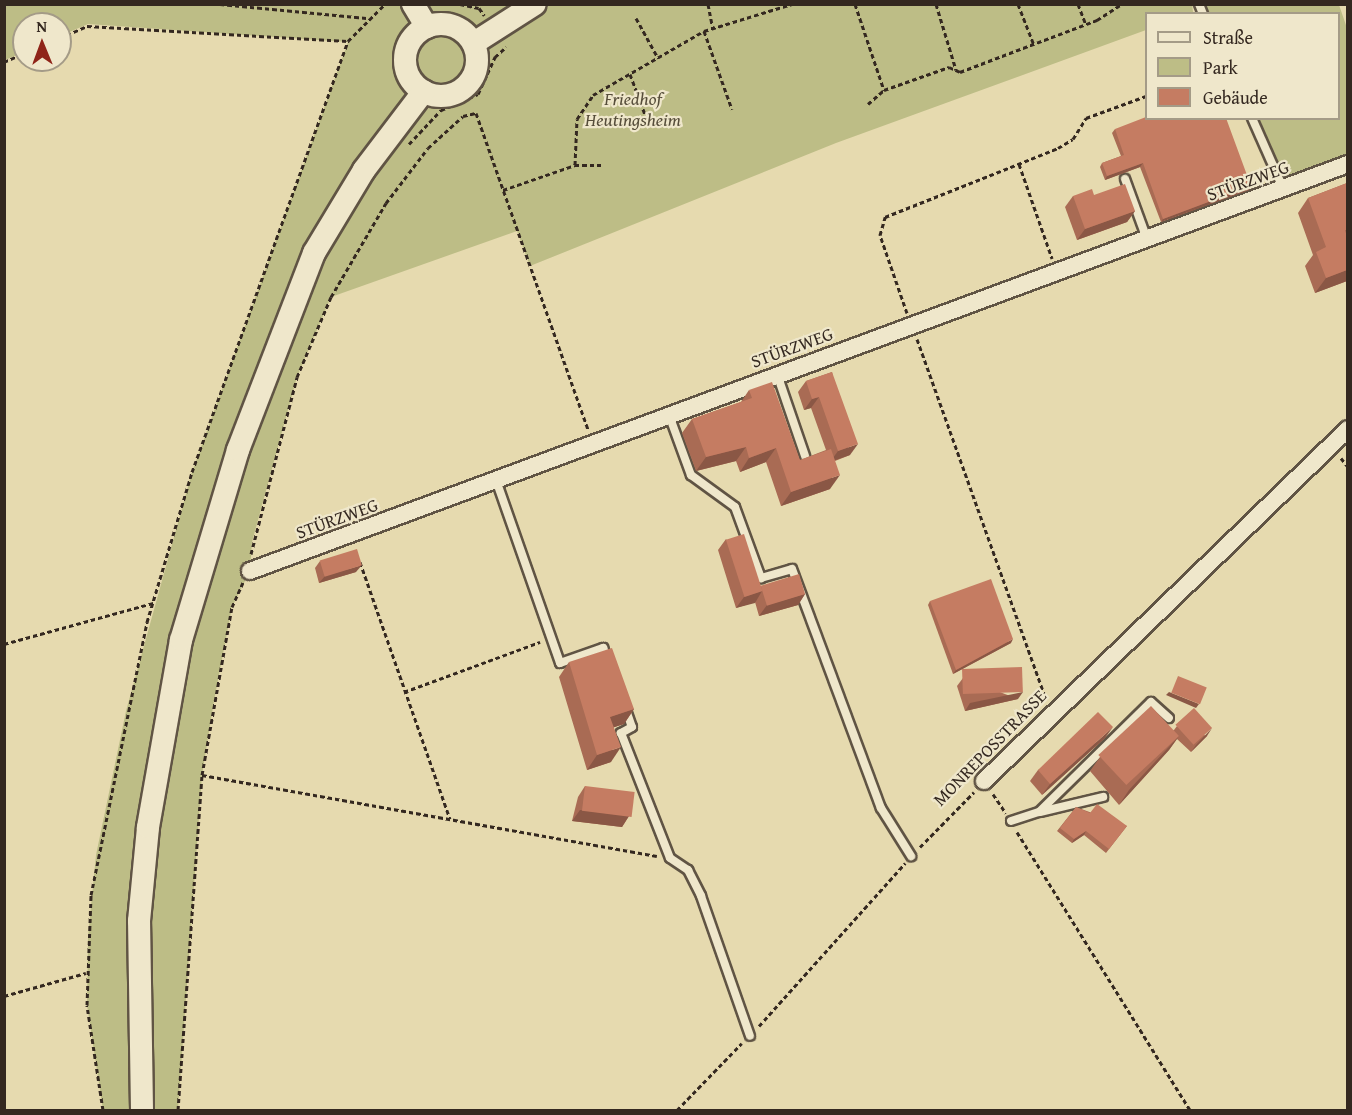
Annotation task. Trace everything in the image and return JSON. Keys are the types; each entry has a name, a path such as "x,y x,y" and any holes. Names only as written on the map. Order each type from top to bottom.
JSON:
{"main road":[{"path":"413,4 427,27"},
{"path":"474,43 500,38 535,4"},
{"path":"427,27 458,27 474,43 477,68 462,90 450,95 424,91 408,75 406,52 427,27"},
{"path":"142,1110 139,921 148,827 181,640 238,450 314,254 364,170 424,91"}],"street":[{"name":"STÜRZWEG","path":"250,571 776,374 1283,188 1346,169"},
{"name":"MONREPOSSTRASSE","path":"984,781 1050,712 1347,429"}],"lane":[{"path":"1253,120 1283,188"},
{"path":"1125,178 1147,239"},
{"path":"776,374 805,456"},
{"path":"669,415 691,475 735,507 761,578 792,569 881,808 911,856"},
{"path":"496,480 560,663 603,648 610,668"},
{"path":"621,697 632,727 621,733 670,858 688,870 701,896 750,1036"},
{"path":"1039,812 1151,702 1169,718"},
{"path":"1011,821 1103,797"}],"path":[{"path":"220,4 366,18"},
{"path":"407,146 441,110 478,94 495,57 500,38 479,8 460,4"},
{"path":"708,4 713,29"},
{"path":"575,165 582,106 630,74 704,32 792,4"},
{"path":"855,4 884,90"},
{"path":"936,4 956,70"},
{"path":"1018,4 1034,45"},
{"path":"1078,4 1086,24"},
{"path":"868,104 884,90 949,67 956,70 1034,45 1086,24 1122,4"},
{"path":"636,18 658,58"},
{"path":"72,33 87,26 348,41"},
{"path":"704,32 732,109"},
{"path":"630,74 649,125"},
{"path":"1050,712 880,235 881,221 897,209 1068,143 1086,118 1145,96"},
{"path":"178,1110 202,775 232,607 250,571 252,542 297,377 331,297 386,203 445,129 476,113 593,443"},
{"path":"1018,164 1057,272"},
{"path":"503,190 575,165 601,165"},
{"path":"350,535 450,819"},
{"path":"4,644 153,603"},
{"path":"404,692 551,638"},
{"path":"202,775 670,858"},
{"path":"984,781 1190,1110"},
{"name":"MONREPOSSTRASSE","path":"677,1110 750,1036 911,856 984,781"},
{"path":"4,996 86,973"}],"green space":[{"name":"Friedhof Heutingsheim","path":"5,4 1192,4 1193,12 1145,12 1145,30 836,143 530,266 517,231 331,297 297,377 252,542 250,571 232,607 214,701 202,775 178,1110 103,1110 87,1005 88,937 96,855 126,711 192,472 348,42 88,24 72,31 72,12 12,12 12,57 5,60"},
{"path":"1199,5 1339,5 1347,28 1347,164 1283,188 1252,120 1340,120 1340,12 1202,12"}],"building":[{"path":"1145,117 1145,120 1227,120 1251,186 1163,219 1143,163 1107,176 1102,163 1124,155 1115,129"},
{"path":"1347,183 1347,230 1345,230 1347,270 1326,278 1316,252 1326,247 1308,198"},
{"path":"1125,184 1135,211 1085,229 1073,196 1092,189 1094,195"},
{"path":"832,372 858,444 838,451 819,397 812,399 806,381"},
{"path":"772,382 800,460 831,449 840,475 791,492 776,448 749,458 746,447 706,457 692,419 752,398 749,390"},
{"path":"744,534 763,591 744,597 726,540"},
{"path":"357,549 362,565 325,577 320,560"},
{"path":"799,574 805,594 767,606 761,586"},
{"path":"991,579 1013,639 956,670 930,601"},
{"path":"612,648 634,709 610,717 621,747 597,755 569,662"},
{"path":"1022,667 1023,692 963,694 962,669"},
{"path":"1178,676 1207,688 1200,704 1171,693"},
{"path":"1151,706 1179,736 1126,785 1098,755"},
{"path":"1194,708 1212,728 1193,745 1175,725"},
{"path":"1098,712 1113,727 1050,784 1038,770"},
{"path":"585,786 635,792 632,817 582,811"},
{"path":"1097,804 1127,826 1109,849 1086,831 1074,839 1060,828 1076,807 1090,813"}]}
